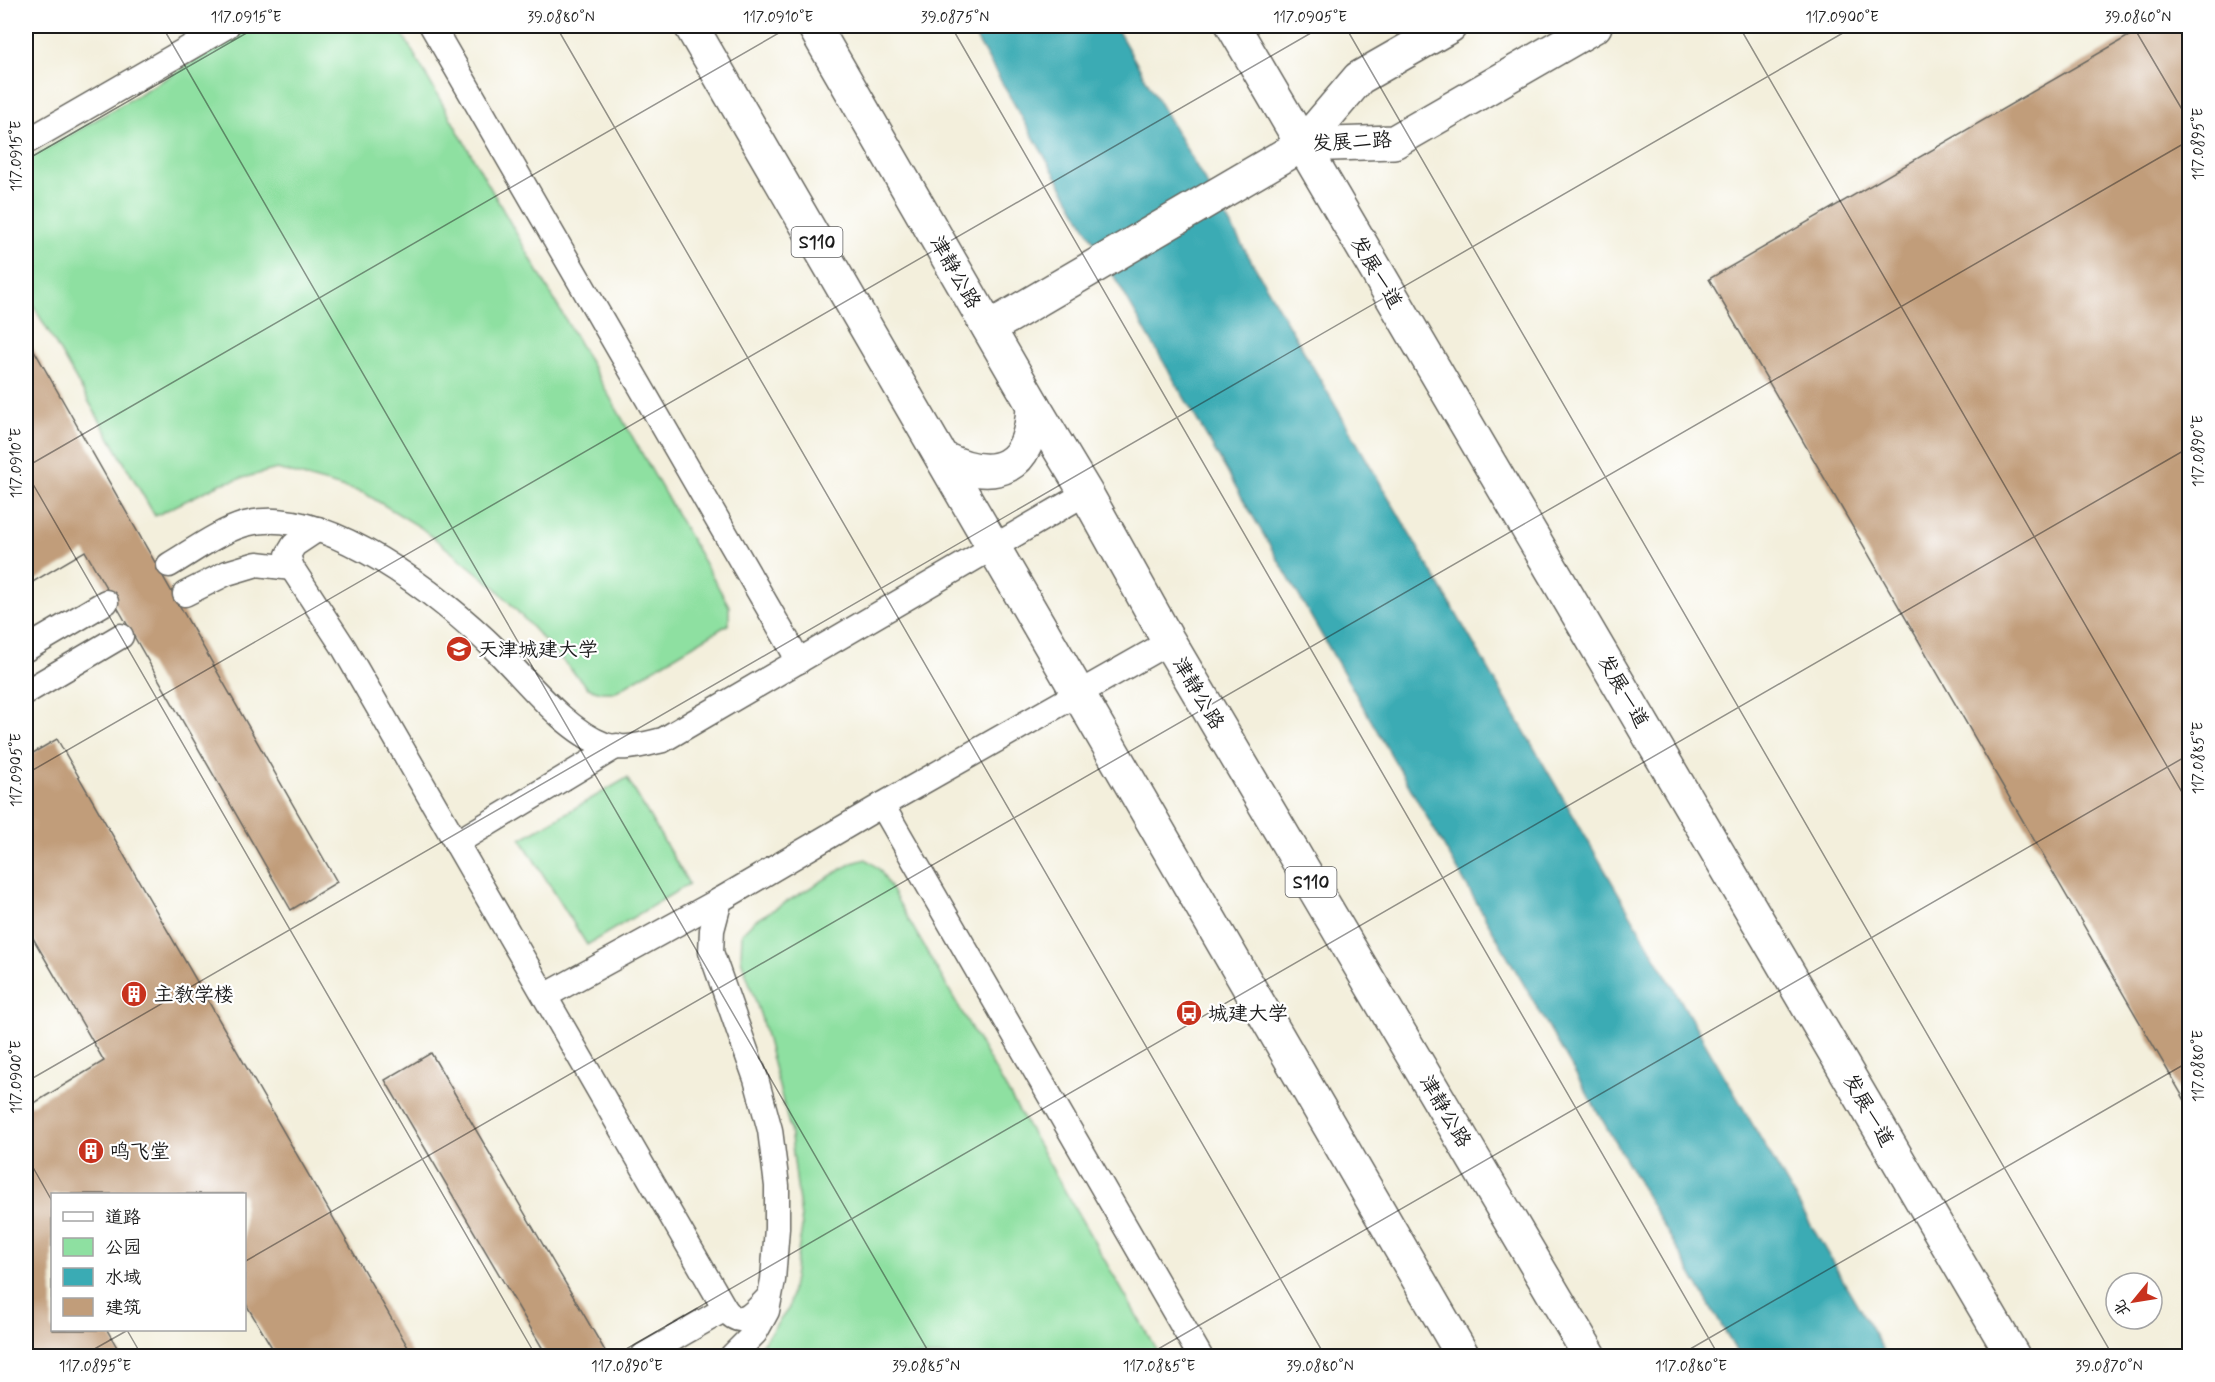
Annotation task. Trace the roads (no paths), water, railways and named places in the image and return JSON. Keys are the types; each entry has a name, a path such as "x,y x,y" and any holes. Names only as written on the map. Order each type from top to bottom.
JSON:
{"main road":[{"name":"S110","path":"691,26 1463,1356"},
{"name":"津静公路","path":"814,26 1086,493 1169,642 1590,1356"},
{"name":"发展一道","path":"1233,26 2013,1356"},
{"name":"发展二路","path":"1302,145 1359,78 1450,26"},
{"name":"发展二路","path":"1302,145 1394,142 1595,26"},
{"path":"989,328 1302,145"},
{"path":"942,458 972,470 988,471 1013,463 1028,440 1033,423 1033,405"}],"lane":[{"path":"26,142 227,26"},
{"path":"432,26 799,661"},
{"path":"169,565 227,531 246,524 278,520 318,528 387,563 453,612 495,648 557,713 586,735 606,745 632,747 663,740 1086,493"},
{"path":"318,528 294,545 288,555 292,568 344,648 725,1309 732,1318 740,1320 752,1314 770,1295"},
{"path":"185,594 227,573 257,564 292,568"},
{"path":"26,649 106,602"},
{"path":"26,692 121,636"},
{"path":"544,996 720,900 1169,642"},
{"path":"456,843 617,746"},
{"path":"882,805 1200,1356"},
{"path":"720,900 712,930 711,952 770,1130 777,1186 777,1228 767,1311 755,1334 732,1356"},
{"path":"643,1356 725,1309"}],"water":[{"path":"969,26 1115,26 1887,1356 1739,1356"}],"place":[{"name":"天津城建大学","path":"459,649"},
{"name":"主教学楼","path":"134,994"},
{"name":"城建大学","path":"1189,1013"},
{"name":"鸣飞堂","path":"91,1151"}]}
